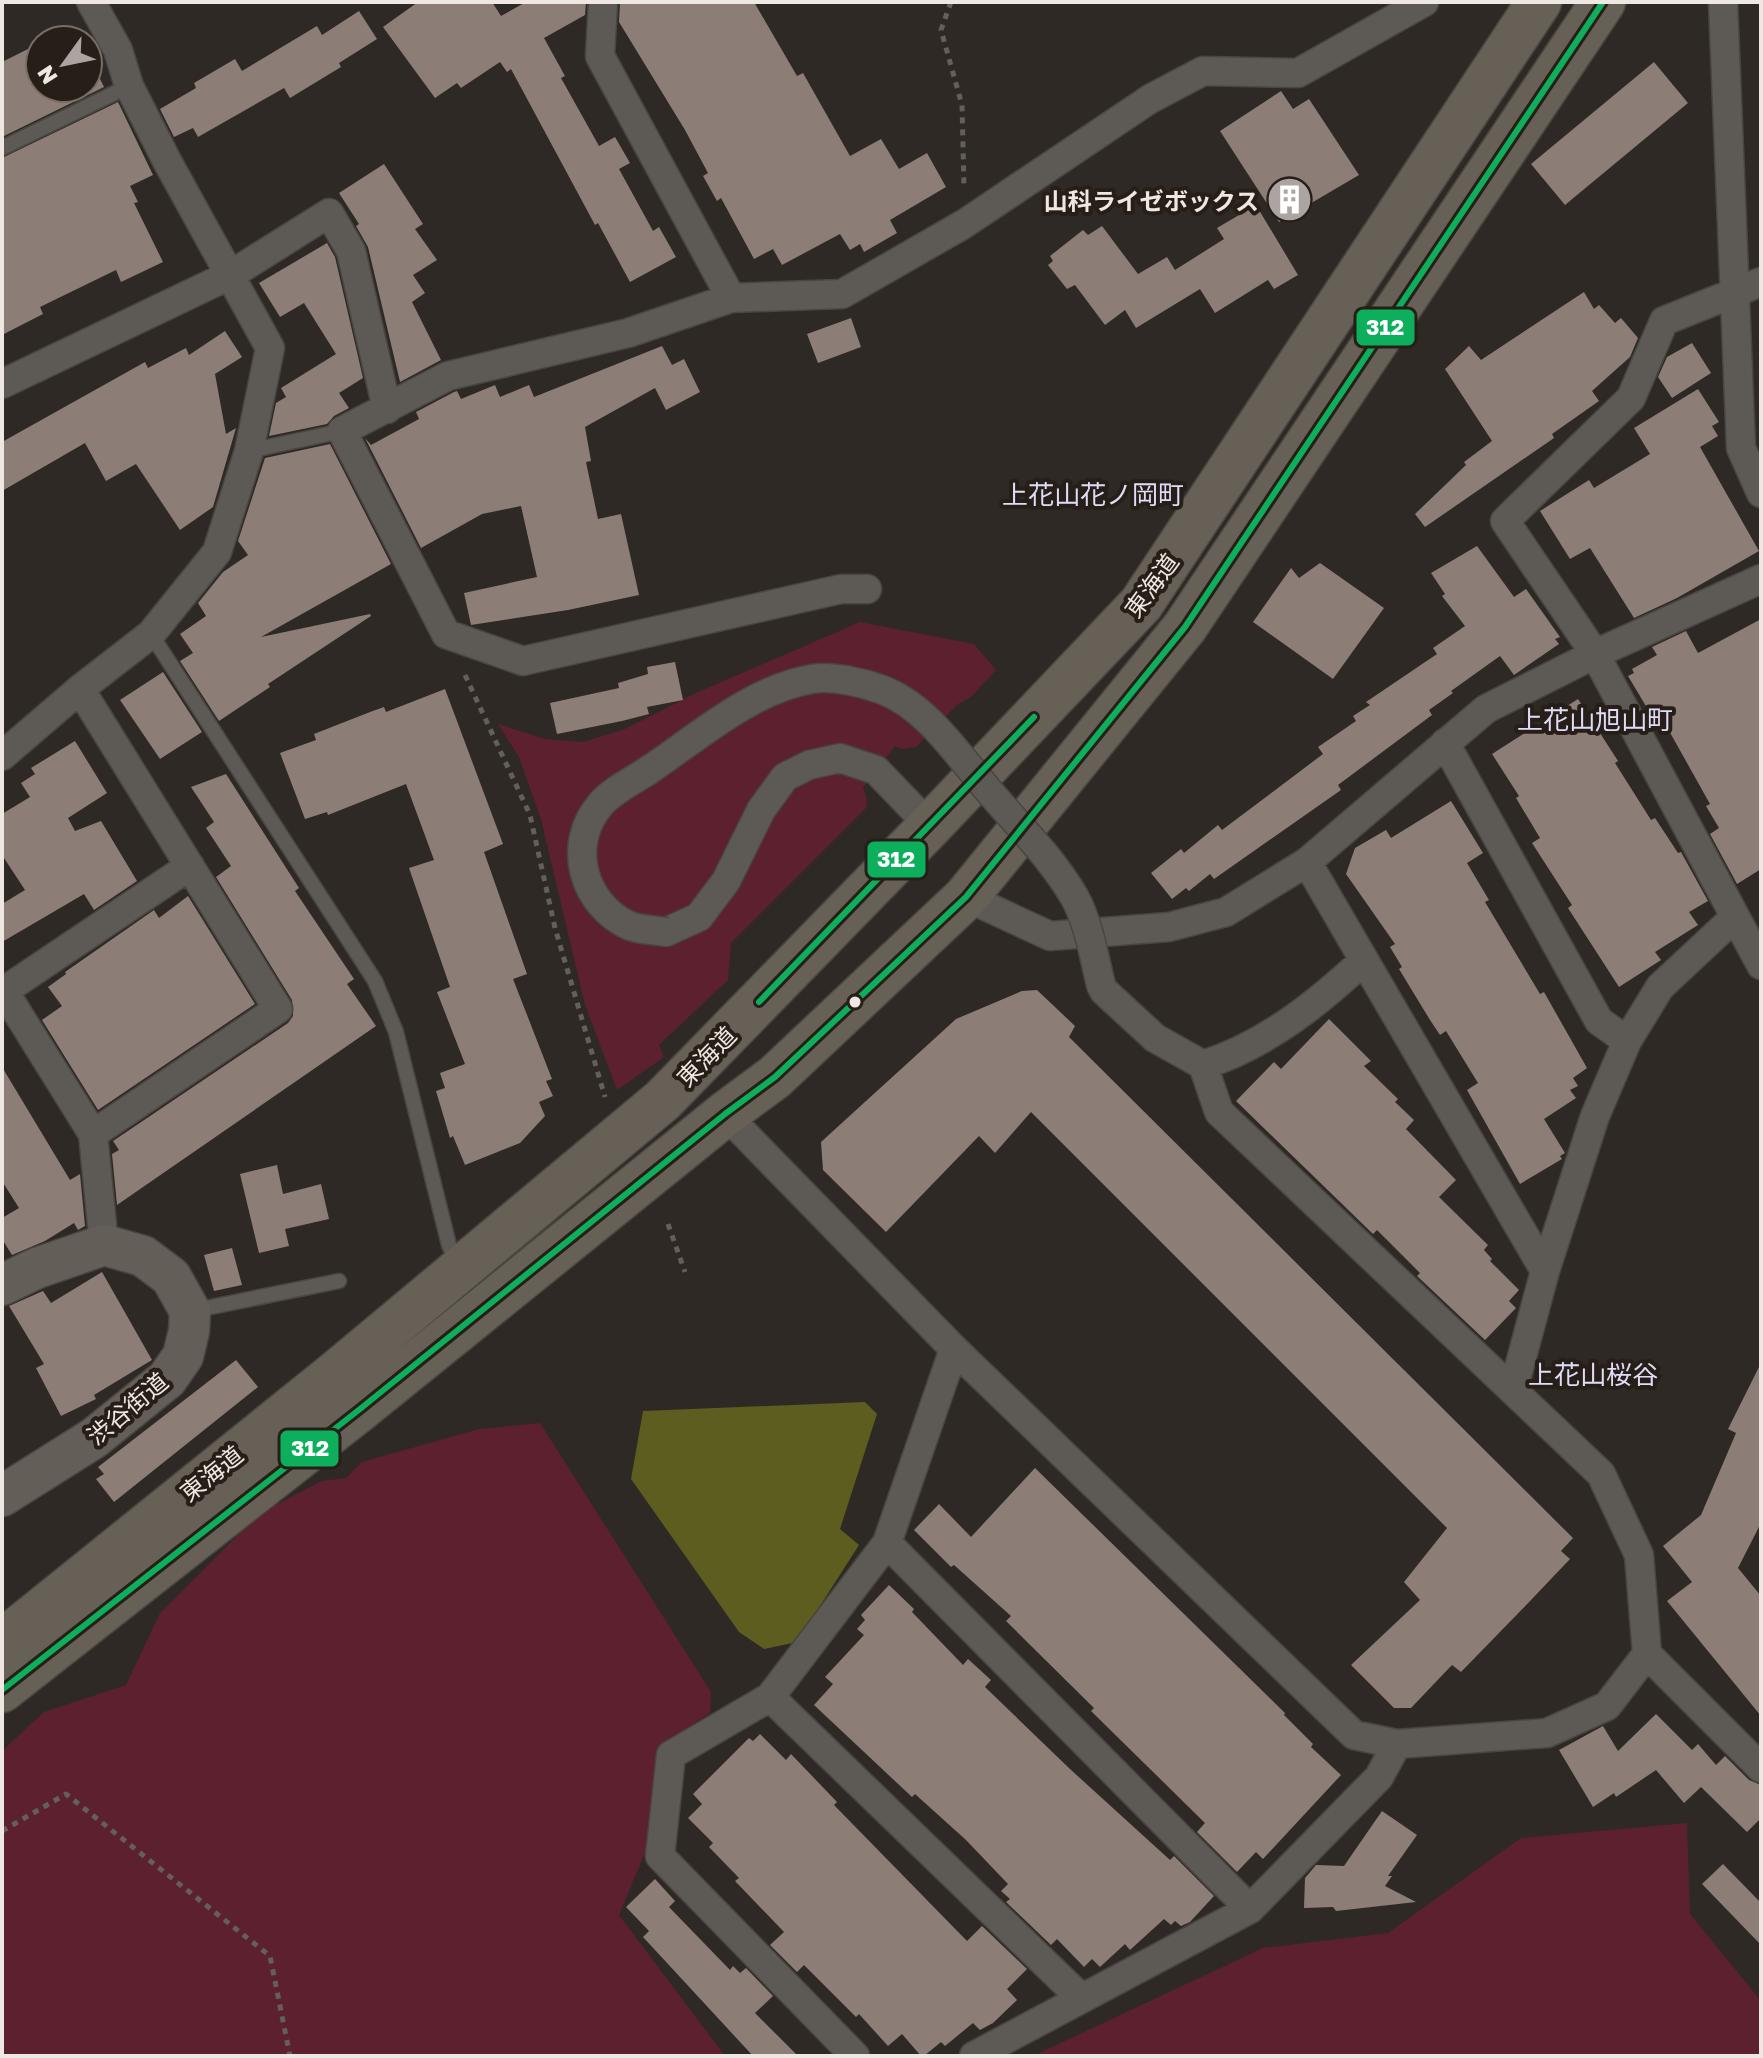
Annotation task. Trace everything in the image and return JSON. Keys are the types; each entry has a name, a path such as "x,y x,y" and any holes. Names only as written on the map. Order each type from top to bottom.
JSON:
{"highway":[{"name":"東海道","path":"2,1642 336,1373 663,1100 1141,604 1539,2"},
{"name":"東海道","path":"2,1690 775,1077 966,897 1185,627 1603,2"}],"main road":[{"path":"2,1285 37,1268 104,1245 143,1256 171,1277 190,1311"},
{"name":"渋谷街道","path":"2,1496 94,1438 167,1379 183,1356 190,1311"}],"street":[{"path":"2,756 80,689 151,634 217,552 249,451 270,348 232,274 167,161 129,86 118,50 91,2"},
{"path":"603,2 600,56 731,298"},
{"path":"867,589 841,589 523,661 446,634 342,431 448,376 628,333 731,298 842,294 964,224 1150,99 1203,71 1298,73 1424,2"},
{"path":"1723,2 1741,448 1761,493"},
{"path":"2,384 232,274 329,213 351,251 387,409"},
{"path":"1761,282 1664,321 1631,398 1505,521 1595,654 1761,965"},
{"path":"966,897 1050,936 1169,927 1226,912 1307,862 1486,709 1595,654 1761,579"},
{"path":"930,826 876,770 840,758 809,765 785,777 761,810 726,881 699,917 666,932 631,926 603,907 586,882 581,855 585,827 601,803 736,712 783,686 815,678 848,682 885,691 914,709 940,734 1052,864 1076,900 1104,991 1155,1038 1203,1065 1219,1112 1601,1474 1639,1555 1647,1654 1761,1768"},
{"path":"80,689 278,1009 93,1134"},
{"path":"1445,743 1599,1021 1627,1041"},
{"path":"1307,862 1545,1271"},
{"path":"104,1245 93,1134 3,989 190,866"},
{"path":"1513,1390 1545,1271 1595,1116 1627,1041 1660,987 1735,917"},
{"path":"1203,1065 1235,1055 1322,1000 1363,961"},
{"path":"725,1114 954,1349 1354,1735 1397,1744 1547,1733 1607,1706 1647,1654"},
{"path":"855,2056 660,1856 671,1755 770,1697 887,1543 954,1349"},
{"path":"887,1543 1250,1909"},
{"path":"770,1697 1081,1998"},
{"path":"974,2056 1250,1909 1379,1777 1397,1744"}],"lane":[{"path":"2,148 129,86"},
{"path":"249,451 342,431"},
{"path":"151,634 375,981 396,1032 449,1245 461,1269"},
{"path":"190,1311 339,1281"}],"path":[{"path":"951,2 941,30 962,105 964,224"},
{"path":"446,634 530,815 555,928 605,1099"},
{"path":"668,1224 685,1272"},
{"path":"2,1831 66,1794 270,1956 290,2056"}],"shaded area":[{"path":"860,622 974,644 996,670 916,747 902,749 895,746 863,788 866,808 731,943 728,980 659,1045 664,1057 617,1090 585,1005 541,819 519,757 498,724 545,739 583,742 625,729 696,693"},
{"path":"865,1402 877,1414 840,1529 859,1545 797,1642 764,1649 739,1632 631,1479 643,1411"},
{"path":"540,1423 711,1692 710,1713 657,1747 649,1843 619,1915 725,2056 2,2056 2,1751 44,1712 126,1685 160,1613 259,1514 321,1481 346,1478 362,1462 479,1429"},
{"path":"1687,1823 1690,1914 1761,2001 1761,2056 1033,2056 1263,1948 1388,1933 1521,1838"}],"building":[{"path":"418,2 492,2 501,16 526,2 586,2 585,15 544,38 565,76 561,78 599,146 615,137 630,163 619,169 653,231 659,227 676,257 630,282 598,223 595,225 511,69 507,72 500,62 461,88 457,83 435,98 383,27"},
{"path":"620,2 754,2 797,76 803,73 850,156 881,139 899,169 927,153 946,187 890,220 897,233 864,252 860,244 850,250 840,234 782,265 773,249 754,259 721,198 717,201 703,176 708,173 685,130 619,22"},
{"path":"359,11 377,39 339,63 341,67 290,98 284,88 198,137 193,128 174,137 160,109 196,88 194,83 235,59 242,71 317,26 322,35"},
{"path":"24,51 24,104 69,104 2,137 2,62"},
{"path":"1654,62 1688,103 1565,205 1531,164"},
{"path":"1281,91 1293,109 1309,99 1359,175 1279,222 1220,131"},
{"path":"118,102 153,175 130,186 138,202 134,203 163,262 121,282 116,270 40,307 43,314 2,335 2,158"},
{"path":"384,164 423,224 415,229 437,260 413,275 425,293 412,302 441,360 400,382 368,247 356,226 359,224 339,193"},
{"path":"1256,205 1298,275 1274,289 1268,280 1215,313 1200,289 1136,328 1125,310 1105,325 1075,285 1067,289 1048,265 1053,261 1050,256 1083,230 1088,235 1102,226 1138,274 1167,257 1175,270 1224,239 1217,228"},
{"path":"327,243 335,257 363,378 339,393 349,408 327,424 269,436 276,403 286,397 281,388 336,354 304,303 280,317 259,283"},
{"path":"1584,292 1594,309 1599,305 1615,323 1621,318 1638,338 1630,357 1592,391 1599,401 1552,434 1554,438 1425,527 1415,514 1466,465 1464,462 1492,441 1445,369 1469,346 1481,360"},
{"path":"851,318 861,347 818,363 807,334"},
{"path":"225,331 242,357 215,374 226,434 236,428 213,507 180,530 136,464 106,481 85,443 2,491 2,442 145,362 148,368 186,348 189,355"},
{"path":"1692,343 1711,373 1672,398 1658,377 1667,357"},
{"path":"662,346 672,365 684,359 700,392 666,410 655,388 585,427 591,461 586,462 598,519 621,514 639,595 471,625 464,593 537,577 521,506 482,514 421,548 365,438 371,445 419,419 416,412 457,391 461,399 495,385 500,397 529,385 534,397"},
{"path":"1698,389 1719,422 1712,426 1718,436 1700,447 1759,551 1677,598 1634,618 1590,548 1570,559 1540,511 1589,480 1594,488 1650,454 1634,428"},
{"path":"330,444 391,564 261,637 371,616 268,684 270,687 219,721 180,661 193,653 180,634 206,616 198,603 223,572 248,555 238,541 265,458"},
{"path":"1477,546 1514,597 1526,589 1560,637 1555,639 1559,644 1514,675 1500,656 1429,710 1432,715 1338,785 1341,790 1214,879 1210,874 1189,891 1186,888 1172,899 1151,873 1181,849 1184,853 1218,825 1222,830 1323,754 1318,747 1356,721 1353,716 1370,705 1366,702 1437,654 1433,648 1465,626 1442,596 1445,594 1431,573"},
{"path":"1320,563 1384,608 1333,679 1253,622 1291,568 1299,578"},
{"path":"1761,619 1761,869 1737,884 1710,834 1719,828 1706,806 1710,804 1668,729 1662,733 1628,676 1634,673 1632,669 1657,655 1652,647 1686,631 1698,653"},
{"path":"675,662 683,700 647,707 649,714 557,734 550,703 619,688 618,683 648,674 647,667"},
{"path":"163,672 202,732 160,759 120,700"},
{"path":"445,689 503,844 484,852 527,974 513,979 552,1079 546,1081 553,1096 539,1102 545,1116 520,1143 465,1165 453,1136 450,1138 436,1091 445,1088 440,1073 465,1064 437,992 450,987 409,868 434,860 406,784 328,815 327,812 305,819 280,753 316,740 314,734 370,712 384,707 386,712"},
{"path":"1578,699 1651,820 1655,818 1678,853 1681,852 1708,901 1689,912 1698,925 1655,952 1661,960 1619,987 1568,908 1572,905 1532,843 1540,838 1516,798 1519,796 1492,754"},
{"path":"75,741 107,793 68,818 75,831 101,821 137,881 94,910 84,894 2,942 2,904 25,890 2,855 2,814 30,797 21,783 35,774 31,768"},
{"path":"226,774 299,888 295,891 354,979 347,984 376,1026 117,1205 112,1154 119,1150 113,1141 288,1023 293,1016 292,1000 216,877 231,866 206,828 214,822 191,787"},
{"path":"1451,801 1483,853 1467,863 1489,900 1485,902 1540,994 1544,992 1587,1068 1573,1078 1578,1086 1570,1090 1576,1098 1544,1119 1565,1153 1560,1156 1562,1159 1520,1184 1467,1090 1478,1083 1446,1031 1440,1035 1430,1020 1399,969 1402,967 1390,947 1395,944 1346,874 1355,848 1386,830 1391,838"},
{"path":"188,896 255,1004 98,1110 42,1020 62,1006 48,987 154,910 159,918"},
{"path":"1037,990 1075,1026 1069,1037 1573,1538 1561,1551 1570,1559 1531,1600 1461,1672 1452,1665 1411,1708 1394,1708 1351,1665 1420,1600 1404,1582 1447,1528 1031,1112 995,1153 979,1136 886,1232 823,1170 821,1142 956,1019 1022,991"},
{"path":"1329,1019 1371,1061 1364,1066 1398,1099 1395,1102 1414,1120 1406,1129 1456,1180 1439,1197 1488,1245 1484,1250 1492,1259 1490,1261 1519,1290 1509,1301 1516,1308 1485,1340 1417,1276 1420,1273 1377,1230 1373,1234 1236,1101 1274,1062 1281,1069"},
{"path":"2,1067 70,1180 80,1174 85,1226 78,1230 74,1223 45,1241 12,1255 2,1239 2,1218 19,1208 2,1181"},
{"path":"277,1165 283,1194 321,1184 329,1219 285,1229 289,1246 259,1253 240,1174"},
{"path":"232,1248 242,1285 214,1291 204,1255"},
{"path":"102,1272 152,1360 94,1395 96,1399 61,1416 36,1368 44,1364 9,1306 43,1291 51,1303"},
{"path":"236,1360 258,1387 114,1502 96,1479 104,1474 98,1467"},
{"path":"1761,1363 1761,1523 1738,1568 1761,1596 1761,1716 1667,1601 1692,1582 1663,1546 1701,1515 1736,1433 1728,1429"},
{"path":"1035,1468 1285,1713 1313,1744 1311,1747 1341,1775 1263,1859 1256,1852 1237,1872 1197,1832 1205,1823 1091,1711 1094,1708 1006,1621 1011,1616 954,1565 951,1567 914,1530 939,1504 971,1537"},
{"path":"889,1585 963,1665 968,1659 991,1680 985,1687 1070,1769 1170,1860 1174,1856 1214,1896 1190,1922 1181,1926 1175,1921 1171,1925 1164,1919 1130,1950 1125,1944 1100,1967 1092,1959 1084,1967 1057,1939 1051,1945 1006,1902 1010,1899 1001,1891 1008,1884 966,1840 915,1794 912,1797 814,1705 833,1684 825,1677 864,1635 857,1629 865,1620 861,1615"},
{"path":"1656,1714 1692,1750 1698,1744 1716,1765 1725,1756 1749,1780 1761,1785 1761,1818 1747,1832 1701,1787 1684,1803 1656,1770 1616,1797 1614,1793 1593,1807 1559,1750 1603,1726 1618,1751"},
{"path":"760,1734 786,1760 791,1754 837,1802 834,1805 967,1941 982,1926 1027,1969 1007,1989 1017,2000 993,2023 980,2030 973,2023 945,2046 941,2042 924,2056 902,2034 888,2046 859,2014 856,2017 804,1965 797,1972 770,1945 784,1932 735,1881 739,1878 709,1847 713,1843 688,1818 702,1804 693,1794 749,1738 753,1741"},
{"path":"1382,1811 1417,1835 1388,1876 1392,1876 1385,1886 1416,1902 1336,1911 1333,1907 1304,1908 1305,1878 1316,1865 1344,1866"},
{"path":"1723,1864 1761,1903 1761,1945 1702,1884"},
{"path":"655,1879 675,1901 669,1907 730,1970 733,1966 740,1973 746,1968 773,1996 755,2013 798,2056 753,2056 643,1937 649,1931 626,1907"}],"transit line":[{"name":"312","path":"2,1690 775,1077 966,897 1185,627 1603,2"},
{"name":"312","path":"759,1002 1034,717"}],"place":[{"name":"山科ライゼボックス","path":"1290,200"}],"district":[{"name":"上花山花ノ岡町","path":"1093,494"},
{"name":"上花山旭山町","path":"1595,719"},
{"name":"上花山桜谷","path":"1593,1374"}]}
